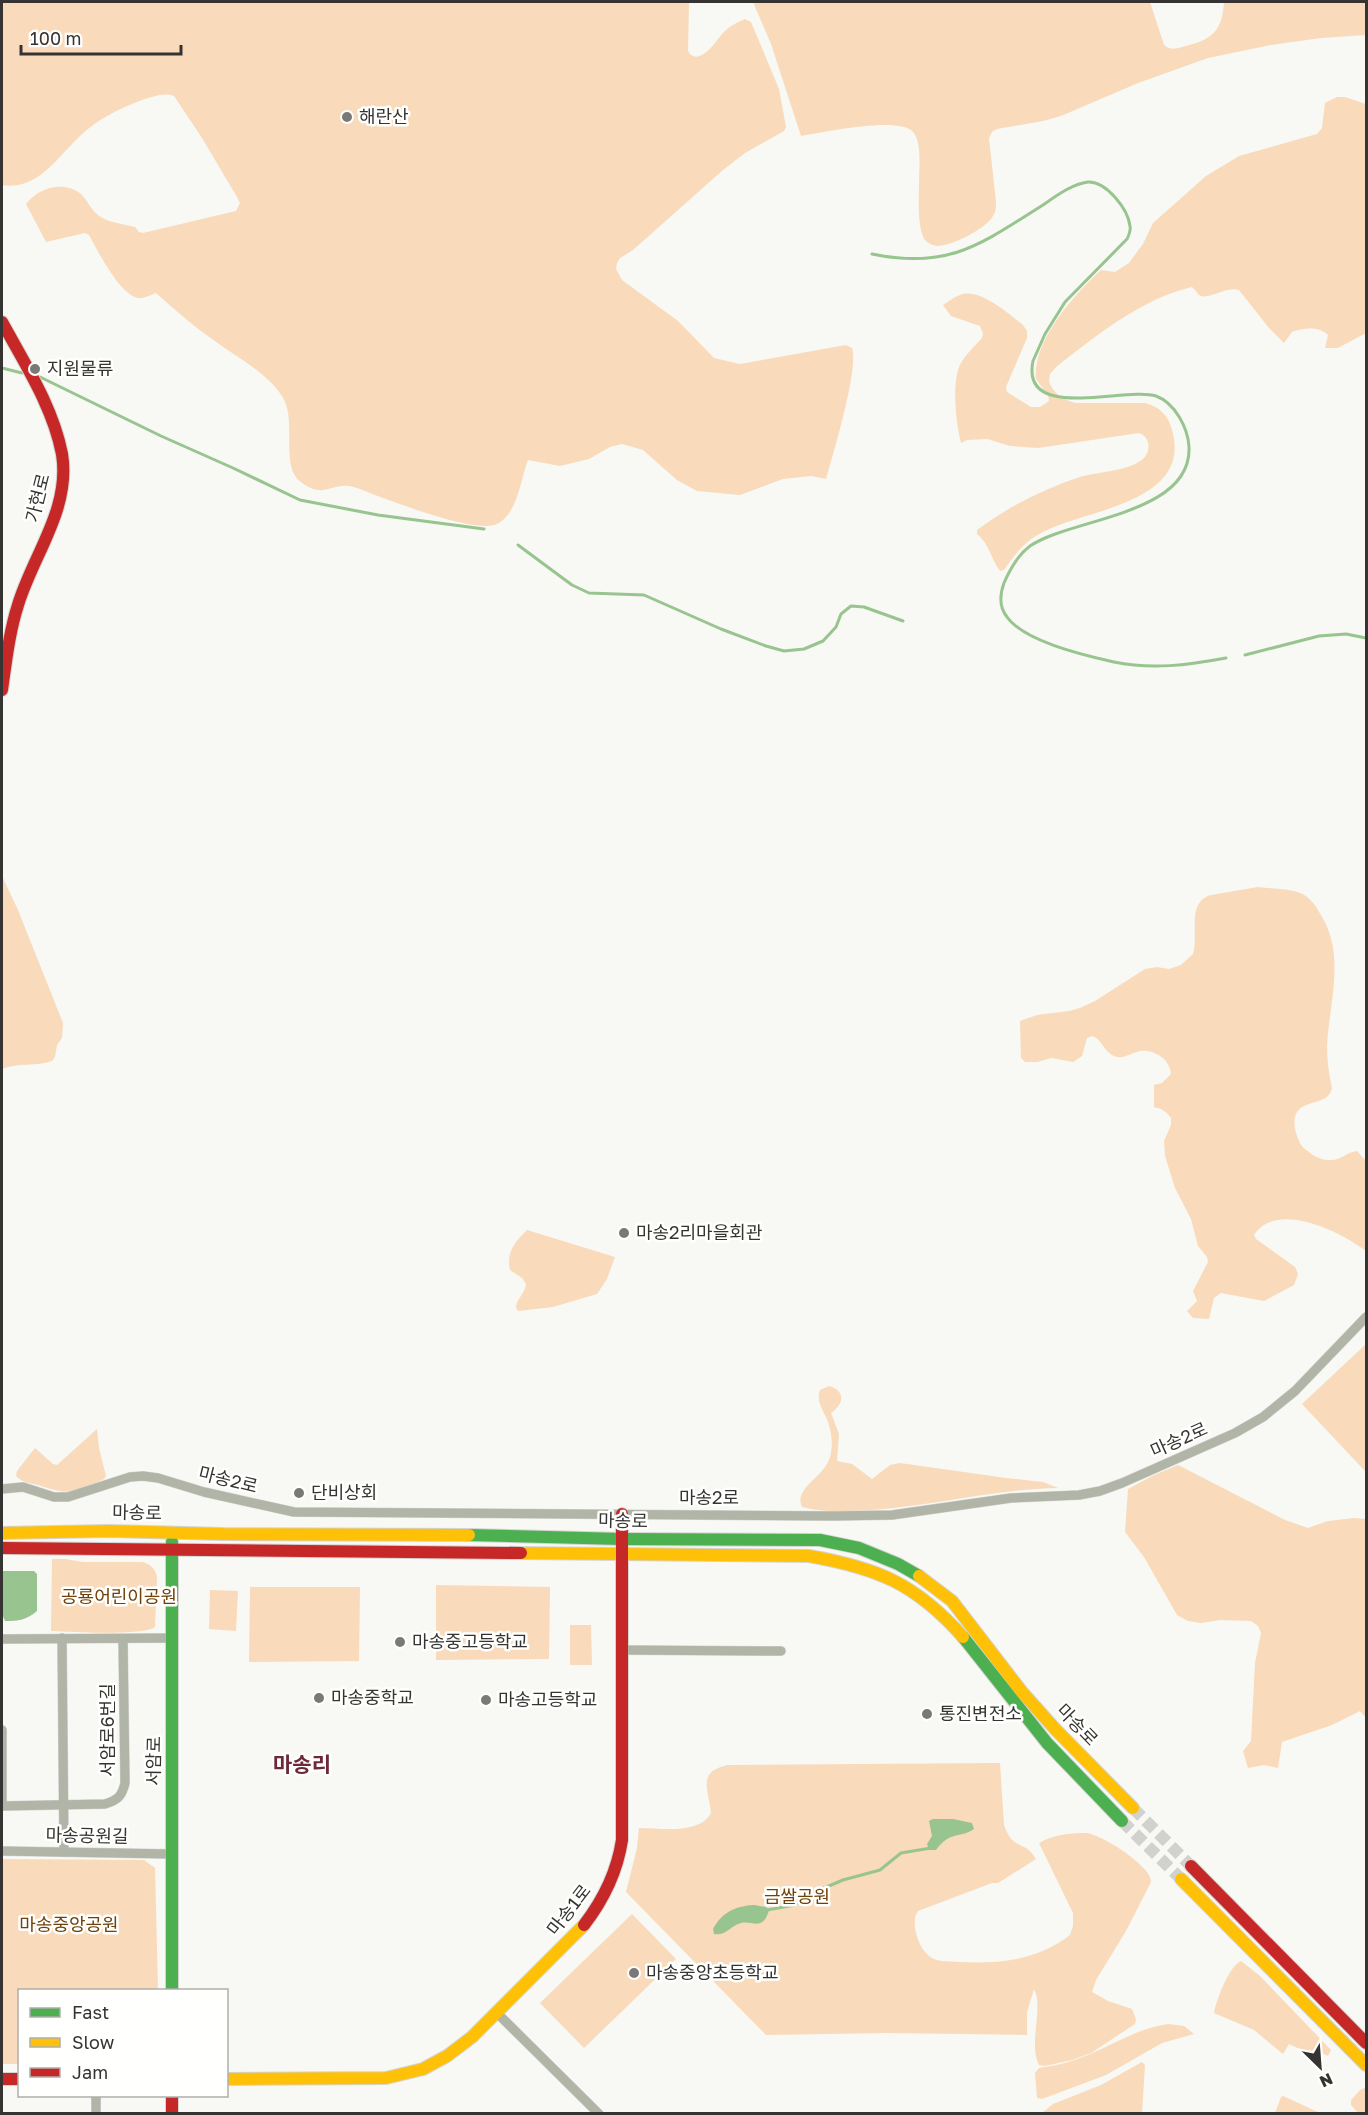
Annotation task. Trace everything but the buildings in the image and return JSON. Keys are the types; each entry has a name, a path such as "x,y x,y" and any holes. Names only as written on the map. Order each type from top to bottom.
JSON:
{"street":[{"name":"가현로","path":"2,322 55,426 62,456 63,473 55,516 18,602 11,630 2,690"},
{"name":"마송2로","path":"2,1489 23,1487 54,1497 68,1497 83,1494 106,1484 143,1476 158,1478 247,1503 294,1512 622,1514 891,1515 1011,1498 1079,1495 1100,1491 1192,1453 1263,1417 1295,1391 1366,1317"},
{"name":"마송1로","path":"228,2079 386,2078 408,2075 435,2063 456,2050 496,2012 576,1933 599,1905 611,1881 622,1840 622,1514"},
{"name":"서암로","path":"172,1532 174,1677 171,1854 172,1989"},
{"name":"마송로","path":"2,1533 451,1534 621,1539 826,1540 859,1548 920,1576 952,1601 1022,1692 1133,1808"},
{"name":"마송로","path":"2,1548 809,1556 855,1564 896,1581 937,1609 971,1647 1002,1689 1040,1734 1122,1821"},
{"path":"62,1638 64,1852"},
{"path":"2,1639 172,1638"},
{"name":"서암로6번길","path":"2,1730 2,1806 105,1804 117,1800 123,1793 125,1783 123,1639"},
{"path":"621,1650 781,1651"},
{"name":"마송공원길","path":"2,1851 171,1854"},
{"path":"1191,1866 1366,2043"},
{"path":"1180,1879 1366,2065"},
{"path":"496,2012 599,2114"},
{"path":"2,2079 18,2079"},
{"path":"96,2097 96,2114"},
{"path":"172,2097 172,2114"}],"green space":[{"path":"2,2 689,2 688,51 696,57 709,50 734,24 745,19 751,22 779,89 786,127 784,131 745,153 723,170 633,250 620,258 616,269 622,280 678,321 714,358 740,364 846,345 852,348 849,392 826,479 811,476 783,479 740,495 697,491 677,480 643,450 622,444 610,447 589,459 560,466 528,460 510,512 497,524 487,526 472,525 437,516 352,487 342,486 315,490 309,487 295,475 291,465 287,406 282,396 267,379 197,328 156,293 140,298 131,295 110,271 89,235 85,233 46,242 26,204 44,190 67,187 81,194 99,216 112,222 135,227 143,233 236,211 240,203 237,197 174,96 154,96 114,112 78,137 39,176 16,185 2,185"},
{"path":"753,2 1150,2 1164,45 1173,49 1201,41 1213,34 1221,21 1224,2 1366,2 1366,35 1271,45 1208,58 1138,83 1061,116 997,129 989,138 996,202 994,214 989,221 968,236 937,246 924,239 920,226 920,164 917,138 914,133 907,128 894,125 878,125 801,136 771,44"},
{"path":"1337,97 1345,97 1366,104 1366,333 1338,348 1325,348 1328,335 1315,329 1292,332 1284,343 1239,290 1234,289 1203,296 1192,287 1155,300 1120,320 1056,367 1050,374 1049,382 1059,396 1075,403 1145,403 1159,409 1166,416 1172,430 1174,454 1167,474 1152,488 1132,500 1043,532 1021,548 1004,570 1000,571 977,534 977,530 1013,506 1053,487 1080,477 1121,469 1137,463 1146,456 1148,441 1139,433 1038,448 1010,446 987,439 967,440 961,443 955,402 956,380 963,360 983,334 980,326 951,316 943,305 960,295 976,295 993,303 1023,325 1027,331 1027,338 1006,387 1007,392 1031,407 1040,407 1049,401 1048,395 1036,379 1041,349 1057,319 1091,280 1101,270 1115,272 1129,263 1143,244 1153,223 1206,176 1239,156 1317,134 1322,128 1325,103"},
{"path":"2,876 63,1023 62,1038 52,1061 2,1069"},
{"path":"1258,887 1290,890 1306,896 1317,909 1332,944 1334,978 1327,1047 1332,1088 1329,1095 1302,1107 1297,1112 1296,1133 1303,1147 1324,1160 1335,1160 1357,1151 1366,1161 1366,1251 1342,1236 1310,1223 1293,1219 1278,1220 1264,1225 1254,1235 1256,1239 1295,1267 1298,1274 1294,1285 1264,1301 1221,1293 1214,1298 1209,1319 1193,1318 1187,1311 1197,1301 1193,1291 1208,1262 1207,1257 1198,1246 1191,1219 1175,1188 1165,1156 1164,1141 1171,1125 1171,1118 1161,1109 1154,1107 1154,1085 1162,1083 1171,1074 1168,1064 1156,1053 1145,1051 1115,1057 1092,1036 1087,1038 1082,1056 1073,1062 1052,1058 1025,1062 1021,1058 1020,1021 1037,1015 1080,1008 1145,969 1157,967 1169,969 1181,965 1193,954 1198,904 1211,895"},
{"path":"527,1230 615,1257 607,1279 597,1294 553,1307 518,1311 516,1305 526,1284 522,1278 510,1270 509,1258 515,1243"},
{"path":"1366,1344 1366,1470 1365,1471 1302,1404"},
{"path":"829,1386 841,1394 839,1406 831,1413 839,1434 837,1461 852,1464 872,1479 890,1465 900,1463 1043,1482 1058,1488 1011,1491 871,1510 828,1511 802,1507 800,1500 802,1494 827,1464 831,1453 830,1429 819,1399 820,1390"},
{"path":"97,1429 106,1476 104,1479 78,1490 65,1492 27,1482 16,1476 17,1471 35,1448 57,1465"},
{"path":"1178,1465 1285,1520 1308,1528 1328,1521 1366,1519 1366,1718 1360,1711 1332,1725 1282,1742 1278,1768 1264,1765 1248,1768 1243,1751 1251,1741 1255,1663 1261,1633 1258,1626 1251,1621 1220,1620 1201,1623 1188,1621 1177,1615 1144,1557 1125,1532 1128,1489"},
{"name":"공룡어린이공원","path":"52,1559 83,1562 142,1562 150,1565 157,1577 155,1627 137,1632 51,1631"},
{"path":"436,1585 550,1587 549,1659 436,1660"},
{"path":"250,1587 360,1587 359,1661 249,1662"},
{"path":"210,1590 238,1591 236,1631 209,1629"},
{"path":"570,1625 591,1625 592,1665 570,1665"},
{"name":"금쌀공원","path":"1000,1763 1004,1825 1011,1839 1028,1849 1036,1859 998,1883 992,1883 918,1911 915,1921 916,1933 927,1954 941,1961 992,1962 1040,1952 1070,1935 1073,1913 1039,1843 1061,1835 1092,1834 1135,1860 1144,1868 1151,1882 1126,1931 1096,1980 1092,1992 1108,2001 1132,2009 1136,2019 1135,2024 1091,2053 1072,2060 1045,2066 1039,2065 1035,2047 1037,1997 1034,1989 1027,2012 1027,2035 887,2033 766,2035 626,1892 637,1848 639,1828 679,1829 698,1825 705,1820 711,1813 707,1789 708,1777 718,1768 728,1765"},
{"name":"마송중앙공원","path":"2,1859 144,1860 155,1868 158,1989 18,1989 18,2064 2,2064"},
{"path":"632,1914 676,1959 584,2048 540,2003"},
{"path":"1241,1961 1260,1976 1331,2050 1328,2056 1314,2049 1310,2054 1289,2044 1283,2054 1254,2030 1214,2013 1228,1976 1236,1964"},
{"path":"1168,2024 1184,2026 1194,2034 1162,2043 1106,2075 1042,2099 1037,2098 1035,2073 1039,2068 1075,2060 1133,2034"},
{"path":"1142,2062 1145,2065 1142,2113 1042,2113 1053,2104 1101,2085"},
{"path":"1364,2088 1366,2089 1366,2113 1358,2113 1351,2105 1351,2100"},
{"path":"1283,2096 1320,2113 1275,2113"}],"shaded area":[{"path":"2,1571 34,1571 37,1574 37,1611 22,1619 5,1621 2,1614"},
{"path":"953,1819 972,1823 974,1829 951,1837 936,1850 929,1850 927,1844 932,1836 929,1821"},
{"path":"754,1905 766,1907 769,1910 764,1921 757,1924 745,1922 737,1924 722,1934 714,1934 713,1929 725,1914 741,1907"}],"waterway":[{"path":"872,254 922,259 963,250 982,242 1064,191 1082,183 1095,183 1115,197 1128,219 1130,231 1127,239 1065,302 1045,334 1033,361 1033,380 1043,391 1058,397 1142,394 1163,399 1175,410 1186,432 1189,447 1185,470 1171,487 1151,501 1126,512 1049,536 1030,546 1018,558 1006,578 1001,605 1004,613 1015,626 1027,633 1056,646 1102,659 1156,666 1226,658"},
{"path":"2,368 22,373"},
{"path":"40,377 300,500 378,515 484,529"},
{"path":"518,545 572,585 589,593 644,595 721,629 784,651 804,649 823,641 836,627 841,614 851,606 864,607 903,621"},
{"path":"1245,655 1319,636 1346,634 1366,638"},
{"path":"767,1910 795,1905 810,1894 843,1880 880,1870 901,1853 931,1848"}],"tunnel":[{"path":"1133,1808 1191,1866"},
{"path":"1122,1821 1181,1879"}],"traffic: fast":[{"path":"469,1535 621,1539 820,1540 859,1548 898,1564 919,1576"},
{"path":"172,1542 172,1989"},
{"path":"963,1637 1047,1743 1122,1821"}],"traffic: slow":[{"path":"2,1533 109,1531 469,1535"},
{"path":"521,1553 809,1556 856,1566 894,1581 929,1604 963,1637"},
{"path":"919,1576 952,1601 1022,1692 1133,1808"},
{"path":"1181,1879 1366,2065"},
{"path":"228,2079 386,2078 423,2069 447,2056 472,2037 584,1925"}],"traffic: jam":[{"path":"2,322 52,419 62,454 63,474 56,513 25,586 15,616 2,690"},
{"path":"584,1925 609,1885 617,1864 622,1840 622,1514"},
{"path":"2,1548 521,1553"},
{"path":"1191,1866 1366,2043"},
{"path":"2,2079 18,2079"},
{"path":"172,2097 172,2114"}],"place":[{"name":"해란산","path":"347,117"},
{"name":"지원물류","path":"35,369"},
{"name":"마송2리마을회관","path":"624,1233"},
{"name":"단비상회","path":"299,1493"},
{"name":"마송중고등학교","path":"400,1642"},
{"name":"마송중학교","path":"319,1698"},
{"name":"마송고등학교","path":"486,1700"},
{"name":"통진변전소","path":"927,1714"},
{"name":"마송중앙초등학교","path":"634,1973"}],"district":[{"name":"마송리","path":"302,1765"}]}
